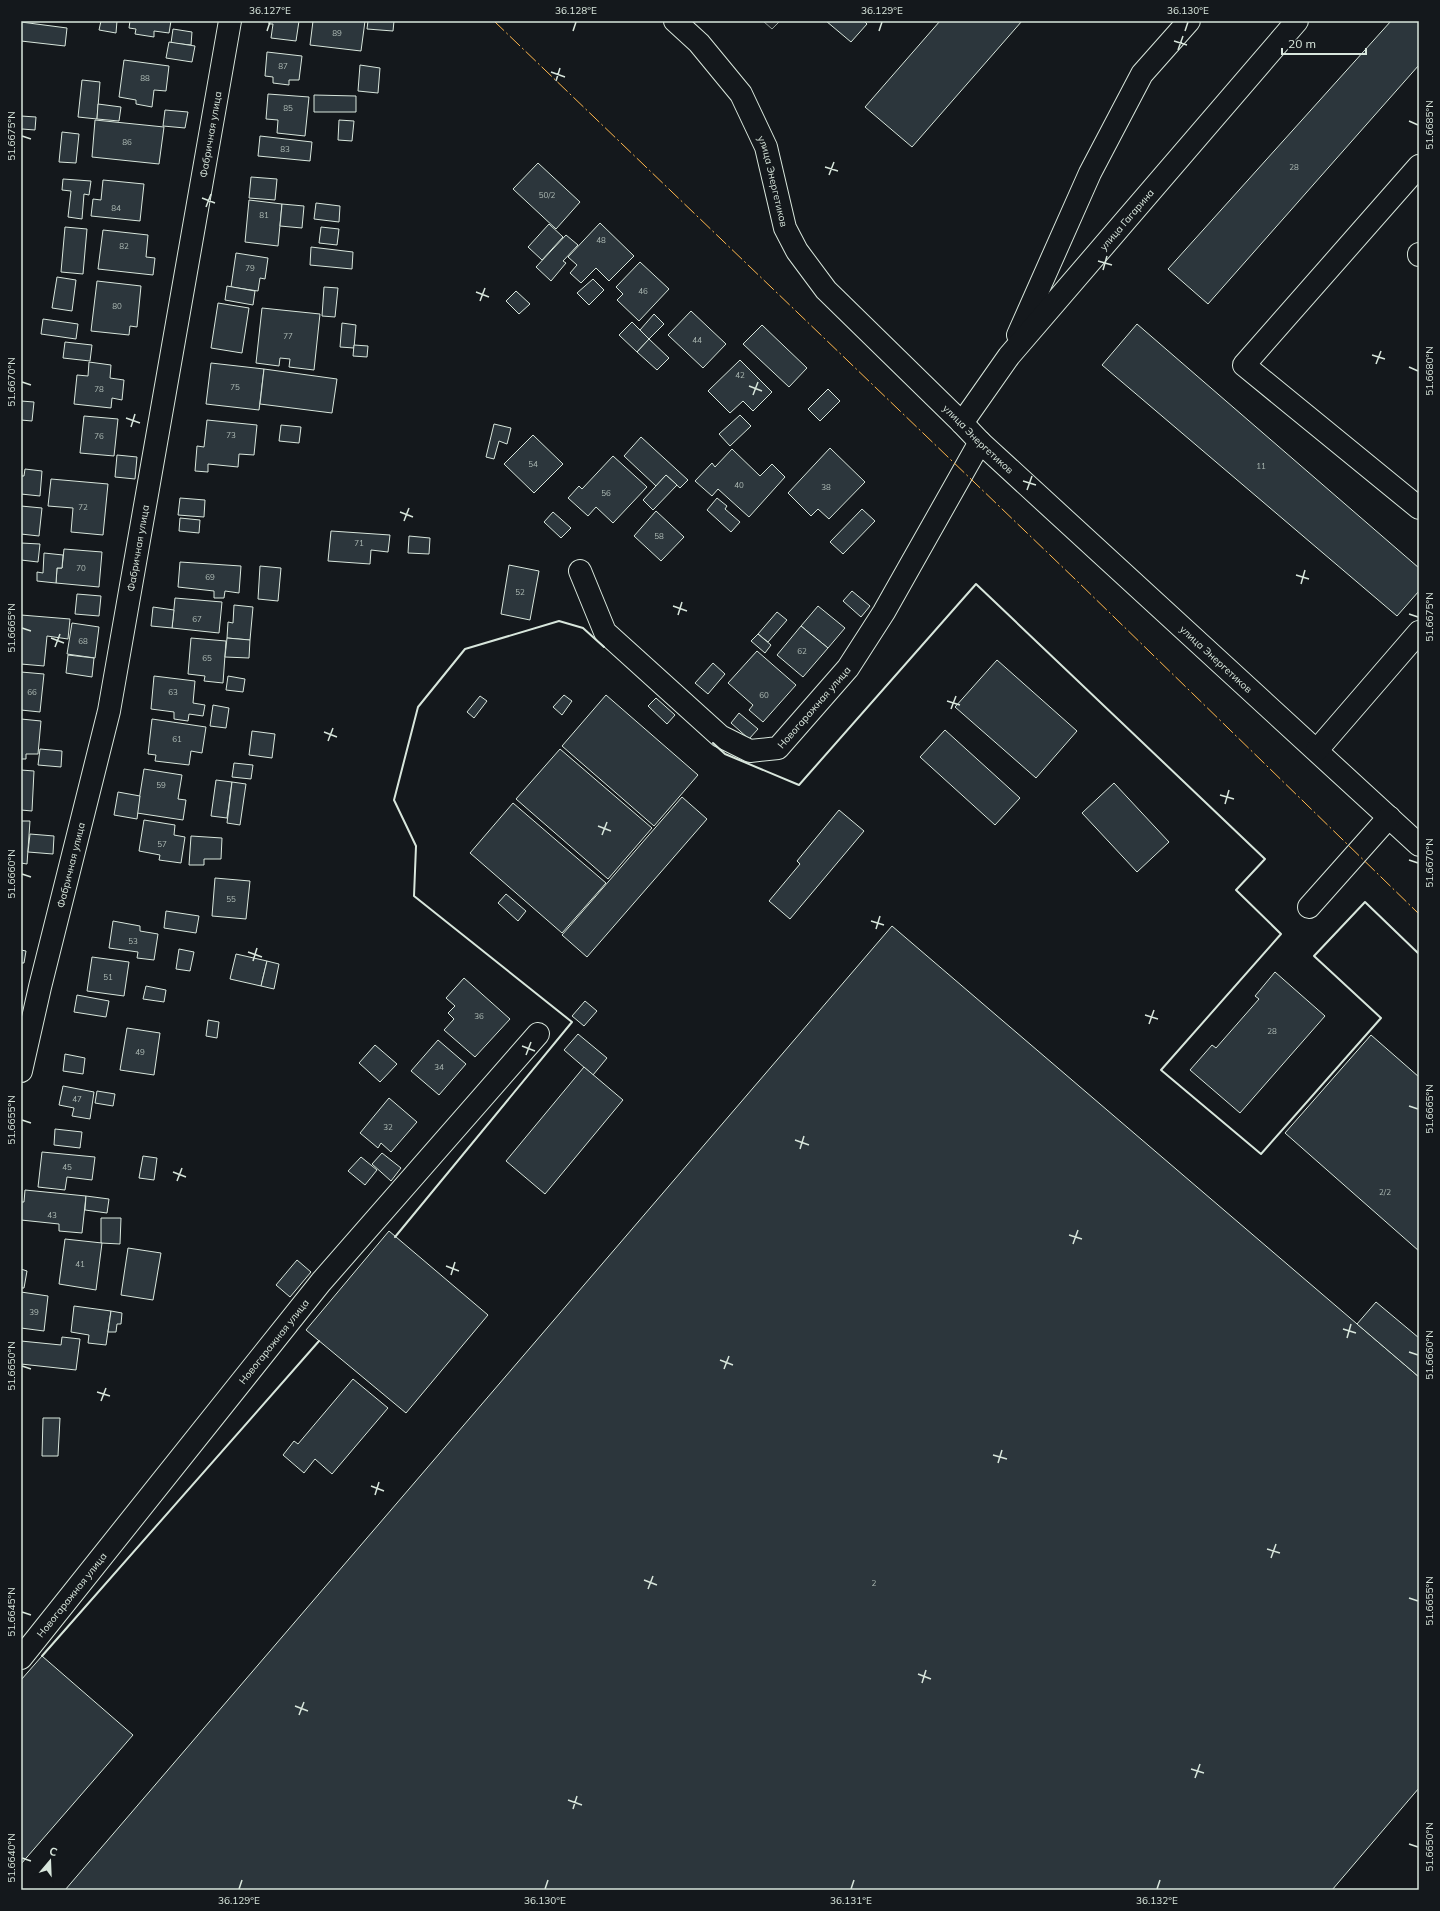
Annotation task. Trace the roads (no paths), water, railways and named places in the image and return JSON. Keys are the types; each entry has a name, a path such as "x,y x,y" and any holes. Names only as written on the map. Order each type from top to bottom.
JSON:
{"street":[{"name":"Фабричная улица","path":"21,1071 40,987 109,711 230,21"},
{"name":"улица Энергетиков","path":"676,21 699,43 741,94 766,147 785,228 796,251 826,290 980,442 1419,845"},
{"path":"1009,356 1090,173 1142,74 1189,21"},
{"name":"улица Гагарина","path":"962,423 1009,356 1297,21"},
{"path":"1419,166 1244,365 1419,508"},
{"name":"Новогаражная улица","path":"580,571 605,632 720,736 750,751 778,748 848,668 884,612 980,442"},
{"path":"1317,750 1419,632"},
{"path":"1309,907 1389,817"},
{"name":"Новогаражная улица","path":"21,1658 321,1282 538,1034"}]}
